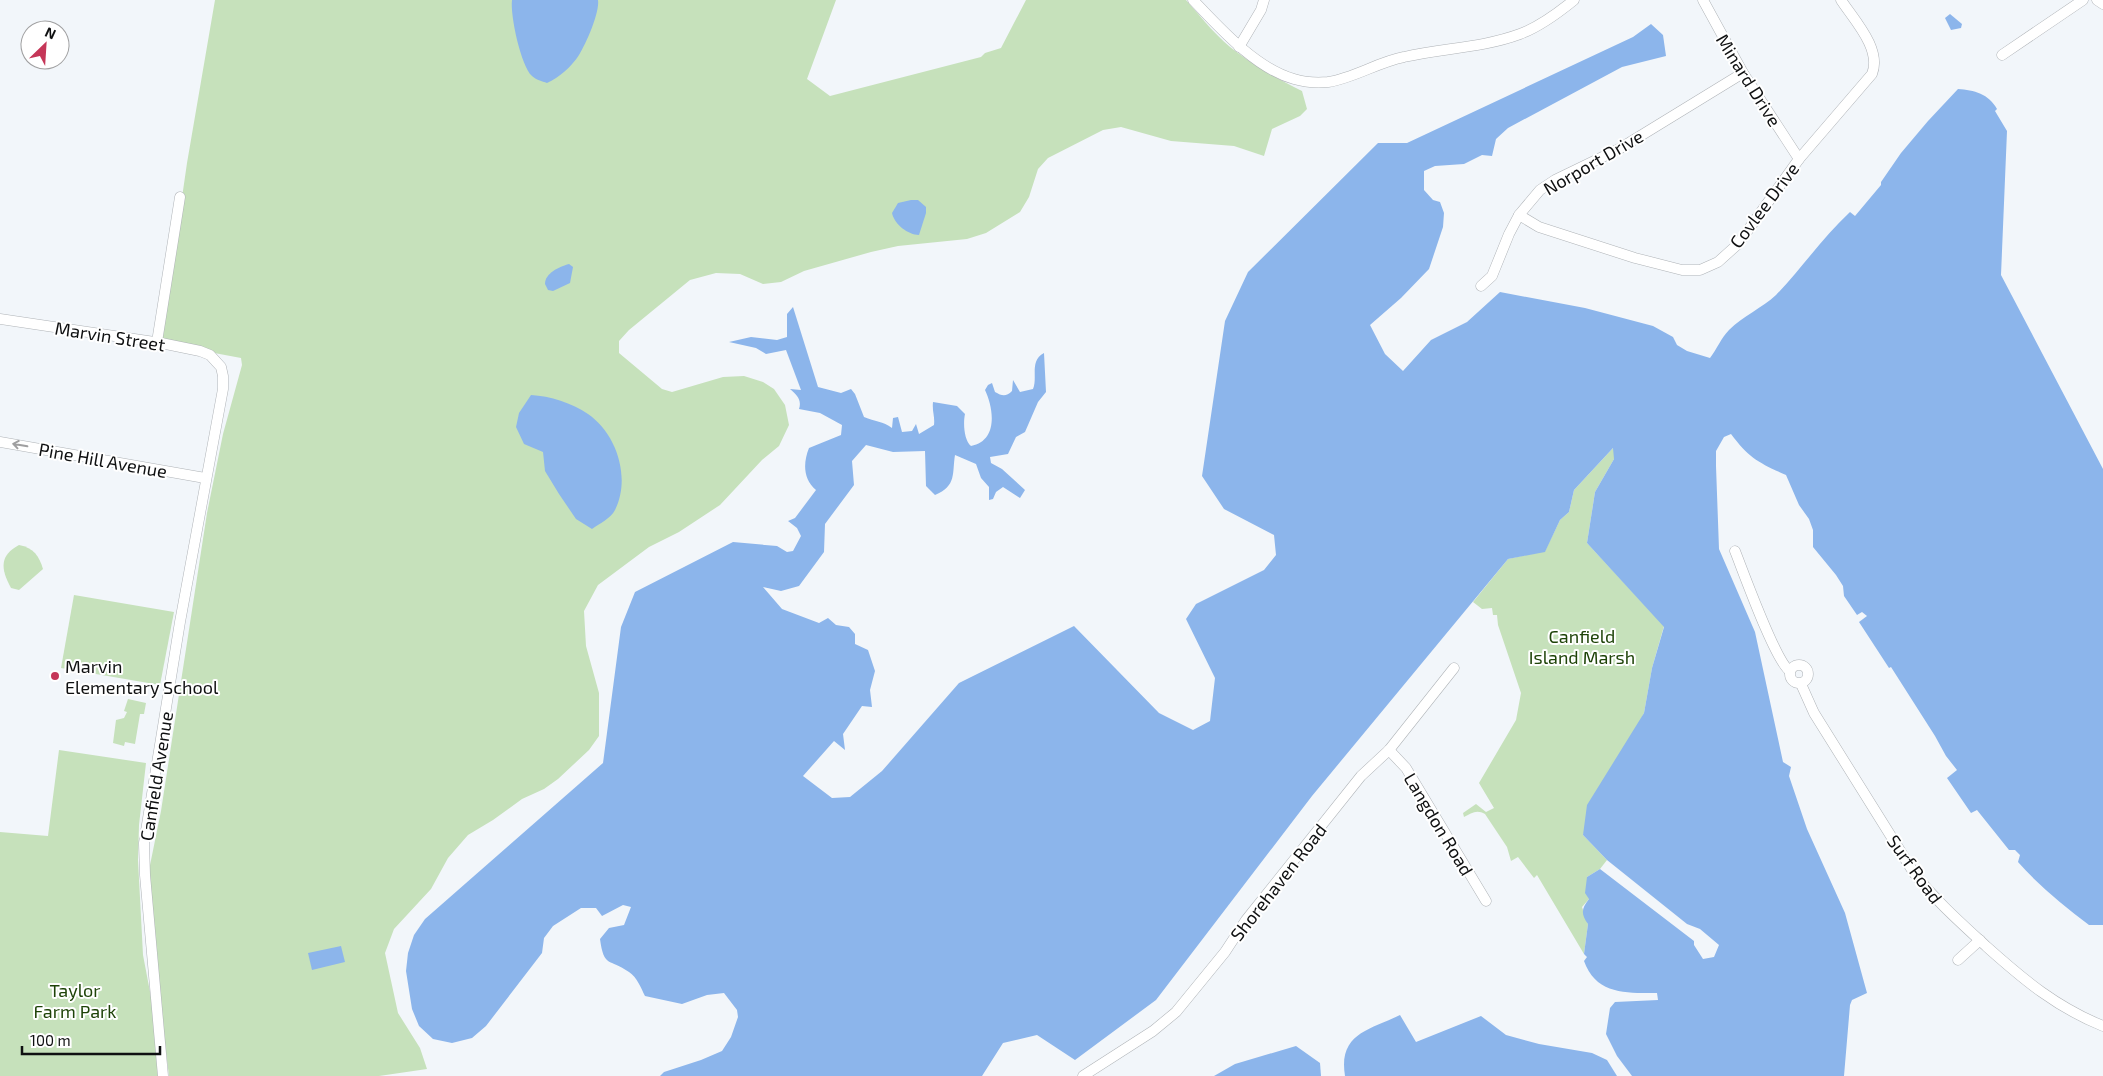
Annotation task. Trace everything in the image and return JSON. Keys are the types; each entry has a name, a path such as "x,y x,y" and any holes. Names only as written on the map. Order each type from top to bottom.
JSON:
{"street":[{"path":"1193,0 1239,47 1284,75 1305,81 1327,82 1404,56 1465,48 1504,39 1536,26 1574,0"},
{"path":"1239,47 1261,10 1264,0"},
{"name":"Minard Drive","path":"1703,0 1743,73 1799,159"},
{"name":"Covlee Drive","path":"1519,215 1539,227 1635,258 1682,270 1700,270 1718,262 1738,244 1799,159 1868,80 1874,68 1874,57 1870,45 1841,0"},
{"path":"2002,55 2083,0"},
{"path":"2097,0 2103,4"},
{"name":"Norport Drive","path":"1481,286 1492,276 1508,234 1519,215 1540,190 1555,180 1618,149 1743,73"},
{"path":"157,342 180,197"},
{"name":"Marvin Street","path":"0,319 157,342 200,351 218,361"},
{"name":"Canfield Avenue","path":"164,1076 144,875 144,843 180,622 223,389 223,376 218,361"},
{"name":"Pine Hill Avenue","path":"0,442 206,478"},
{"name":"Surf Road","path":"1735,551 1776,649 1786,668 1790,671 1792,680 1801,684 1814,713 1914,873 1943,907 2042,994 2082,1017 2103,1026"},
{"name":"Surf Road","path":"1790,671 1797,665 1806,668 1808,677 1801,684"},
{"name":"Shorehaven Road","path":"1083,1076 1153,1031 1176,1012 1225,952 1246,920 1361,776 1389,750 1454,668"},
{"name":"Langdon Road","path":"1389,750 1406,768 1486,901"},
{"path":"1958,960 1980,940"}],"green space":[{"path":"215,0 836,0 807,79 830,96 981,57 985,53 1001,48 1026,0 1186,0 1231,47 1261,69 1302,91 1307,109 1300,116 1272,129 1264,156 1234,146 1171,141 1121,127 1103,130 1048,158 1038,169 1029,197 1020,212 986,233 967,239 898,246 871,252 804,271 781,282 763,284 740,274 716,273 690,280 629,330 619,341 619,353 662,389 672,392 723,377 744,376 763,382 774,389 785,405 789,425 779,446 762,460 720,505 679,532 649,547 598,585 584,611 586,646 599,693 599,736 589,750 558,779 544,789 522,799 468,835 448,858 431,889 394,929 385,953 398,1013 420,1048 427,1069 379,1076 169,1076 153,947 148,875 161,811 207,513 223,434 242,365 241,358 161,343 187,163"},
{"name":"Canfield Island Marsh","path":"1614,447 1614,459 1595,492 1587,543 1664,626 1652,668 1644,713 1583,835 1607,860 1600,869 1587,877 1589,899 1582,907 1588,924 1584,954 1537,875 1534,878 1518,857 1511,861 1507,847 1485,814 1477,812 1464,817 1463,813 1476,804 1486,812 1494,808 1479,783 1516,720 1521,693 1498,625 1497,615 1493,615 1492,608 1482,609 1473,602 1508,559 1545,551 1560,520 1569,512 1574,490"},
{"path":"19,545 29,548 35,553 43,569 19,590 11,588 7,581 4,563 8,553"},
{"path":"74,595 174,612 160,685 61,668"},
{"path":"128,699 146,703 144,714 140,714 135,744 125,742 124,746 113,743 116,720 124,718 127,712 124,711"},
{"name":"Taylor Farm Park","path":"59,750 146,763 139,825 138,860 143,955 166,1076 0,1076 0,832 48,836"}],"water":[{"path":"512,0 598,0 595,20 579,55 565,71 547,83 532,76 524,62 515,28"},
{"path":"1950,14 1962,24 1961,28 1951,30 1945,18"},
{"path":"1651,24 1663,35 1666,56 1622,67 1508,128 1496,139 1492,156 1482,155 1464,164 1435,166 1424,171 1424,190 1433,200 1440,202 1444,213 1443,227 1429,269 1401,298 1370,325 1385,354 1403,371 1431,340 1467,322 1500,292 1585,308 1653,326 1673,337 1677,345 1687,351 1710,358 1729,330 1776,295 1850,212 1855,216 1881,185 1881,182 1901,153 1958,89 1970,90 1990,100 1997,109 1995,111 2007,131 2001,275 2103,469 2103,925 2089,925 2052,895 2018,862 2020,855 2015,850 2009,850 1977,810 1971,813 1947,778 1957,770 1946,756 1891,667 1889,668 1859,622 1867,616 1862,612 1857,615 1844,596 1843,586 1836,575 1813,547 1813,530 1809,519 1799,505 1786,475 1755,459 1743,449 1731,434 1724,437 1716,451 1719,549 1755,632 1783,762 1791,767 1789,776 1807,829 1845,913 1867,993 1852,1000 1850,1005 1844,1076 1632,1076 1617,1056 1606,1034 1610,1008 1615,1002 1658,1000 1657,993 1624,992 1604,986 1589,972 1584,961 1587,957 1584,954 1588,924 1583,912 1584,906 1589,899 1585,893 1587,877 1600,869 1694,941 1694,945 1703,959 1714,957 1719,945 1700,929 1687,924 1607,860 1583,835 1587,805 1644,713 1652,668 1664,627 1587,543 1595,492 1614,459 1613,448 1574,490 1569,512 1560,520 1545,552 1508,559 1312,796 1156,1000 1075,1060 1037,1035 1003,1043 982,1076 660,1076 664,1072 722,1051 731,1037 738,1017 737,1010 724,993 707,995 682,1004 645,996 629,972 608,961 603,954 600,939 609,928 624,925 631,907 623,905 602,916 596,908 581,908 553,926 544,938 542,953 486,1026 472,1038 452,1043 433,1039 419,1026 412,1009 406,971 408,953 414,935 425,919 603,763 621,627 635,592 733,542 777,546 787,552 793,551 801,536 797,528 788,521 795,518 816,490 806,476 805,470 809,448 841,435 842,425 820,413 799,409 800,403 798,398 790,389 801,390 786,350 766,354 756,348 729,342 751,337 777,340 787,337 787,314 793,307 818,387 841,393 851,389 855,394 864,417 892,428 893,418 898,417 902,432 912,431 916,424 919,434 934,425 933,402 957,406 965,414 965,431 971,446 980,443 990,431 992,415 985,390 988,385 992,383 995,392 1004,395 1012,391 1013,380 1020,392 1033,389 1035,365 1039,356 1044,353 1046,392 1038,402 1025,432 1016,437 1008,454 990,457 991,463 1002,469 1025,490 1020,498 1003,487 996,492 993,499 989,500 989,487 981,478 976,464 955,455 950,483 935,495 926,486 925,451 893,452 866,445 852,461 854,485 825,524 824,552 799,586 781,591 763,587 782,609 819,623 828,618 836,625 849,627 855,634 855,644 868,650 875,671 870,690 872,707 862,706 843,734 845,750 834,741 803,776 832,798 850,797 882,771 959,683 1074,626 1159,713 1193,730 1210,721 1215,678 1186,619 1196,604 1264,570 1276,555 1274,535 1224,509 1202,476 1225,321 1248,272 1378,143 1407,143 1633,37"},
{"path":"918,200 926,207 919,235 910,233 902,228 892,213 898,203"},
{"path":"569,264 573,267 570,283 553,291 548,290 545,284 547,277 557,269"},
{"path":"531,395 561,401 582,410 598,423 614,445 621,471 620,498 613,513 592,529 576,519 545,471 543,452 524,444 516,427 519,413"},
{"path":"341,946 345,962 312,970 308,953"},
{"path":"1400,1015 1416,1042 1481,1016 1506,1035 1539,1044 1592,1053 1607,1060 1617,1076 1345,1076 1344,1062 1346,1050 1351,1042 1368,1030"},
{"path":"1296,1046 1320,1063 1321,1076 1214,1076 1235,1064"}],"place":[{"name":"Marvin Elementary School","path":"55,676"}]}
